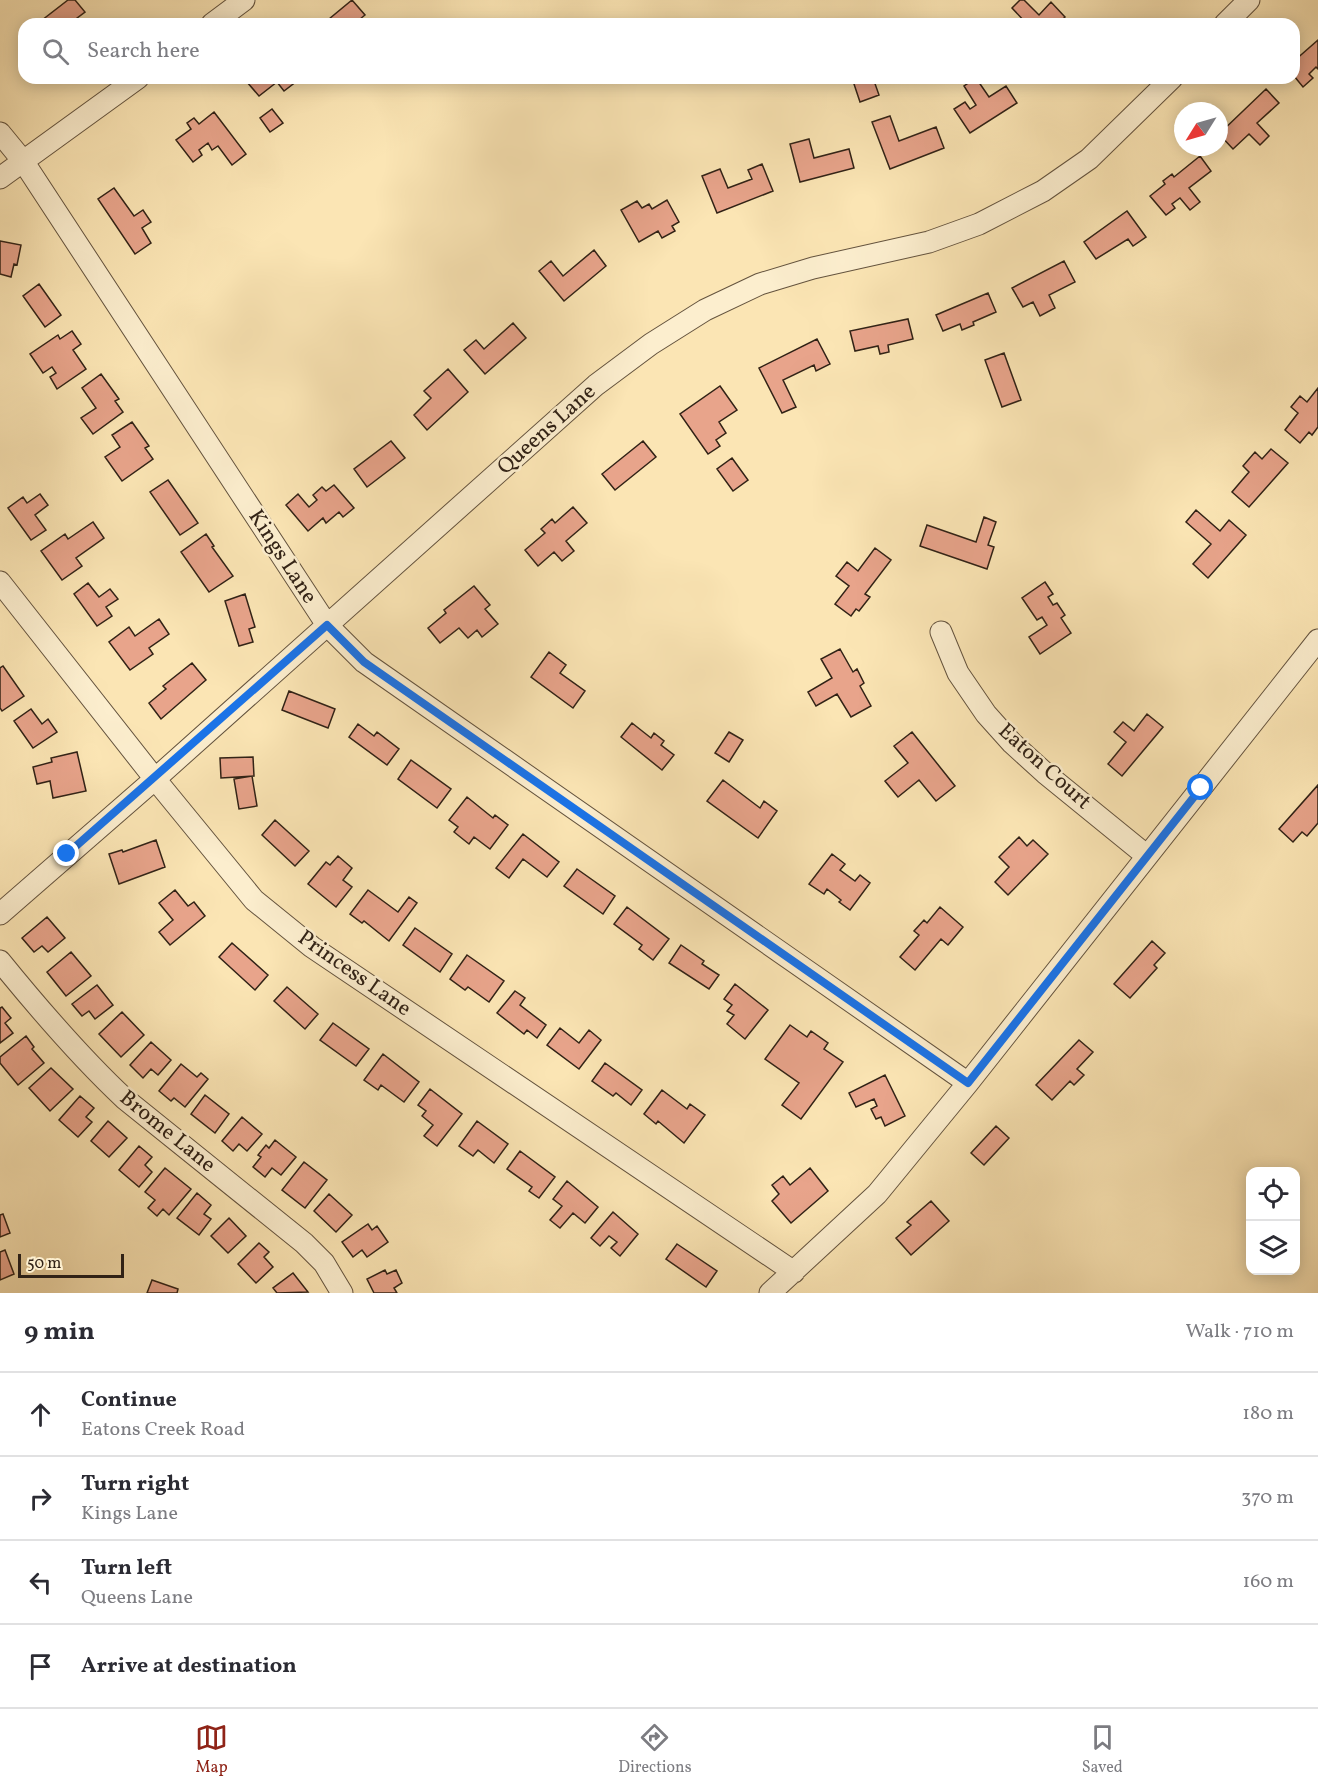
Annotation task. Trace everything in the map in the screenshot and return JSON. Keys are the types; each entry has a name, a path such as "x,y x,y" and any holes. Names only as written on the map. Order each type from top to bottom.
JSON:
{"street":[{"path":"220,18 244,0"},
{"path":"1231,18 1249,0"},
{"path":"0,178 130,84"},
{"name":"Queens Lane","path":"0,914 597,385 651,344 705,310 760,284 813,268 929,242 979,224 1043,191 1089,159 1166,84"},
{"name":"Kings Lane","path":"0,133 23,161 327,625 364,662 968,1083"},
{"name":"Princess Lane","path":"0,582 254,900 312,947 794,1272"},
{"name":"Eaton Court","path":"941,632 957,673 986,714 1012,743 1045,773 1147,856"},
{"path":"771,1293 877,1194 968,1083 1318,640"},
{"name":"Brome Lane","path":"0,960 41,1012 99,1074 125,1098 304,1243 324,1263 342,1293"}],"building":[{"path":"68,0 75,0 85,12 77,18 45,18"},
{"path":"352,0 365,15 361,18 330,18"},
{"path":"1020,0 1024,0 1039,15 1051,2 1065,17 1021,18 1012,8"},
{"path":"1318,40 1318,69 1316,67 1309,74 1313,78 1303,87 1300,83 1300,56"},
{"path":"249,84 274,84 259,96"},
{"path":"279,84 293,84 284,91"},
{"path":"854,84 875,84 879,95 860,102"},
{"path":"980,84 989,97 1006,86 1017,103 970,133 954,109 965,102 970,109 976,105 964,86"},
{"path":"1266,89 1279,103 1257,123 1269,136 1260,145 1249,134 1233,149 1228,144 1228,125"},
{"path":"272,109 283,123 270,132 260,118"},
{"path":"214,112 246,154 232,165 218,146 212,150 208,143 199,150 202,155 193,162 176,140 191,129 187,123 194,118 199,124"},
{"path":"890,116 899,141 936,127 944,148 890,169 872,122"},
{"path":"809,139 814,158 849,149 854,168 800,182 790,144"},
{"path":"1200,156 1211,171 1189,188 1200,202 1190,210 1180,198 1172,204 1175,208 1166,215 1150,196 1165,184 1163,181 1172,174 1174,177"},
{"path":"762,164 773,191 717,213 702,176 720,169 728,188 752,179 748,170"},
{"path":"114,188 134,216 143,210 151,222 142,228 151,243 135,254 98,199"},
{"path":"667,200 679,222 672,226 675,231 662,238 658,231 639,242 621,210 637,201 642,208 649,204 652,209"},
{"path":"1127,211 1146,237 1133,246 1128,239 1096,259 1084,242"},
{"path":"0,241 21,245 17,265 14,264 11,277 0,274"},
{"path":"594,250 606,266 564,301 539,271 551,261 563,276"},
{"path":"1064,261 1075,282 1049,295 1055,308 1040,316 1033,302 1023,307 1012,288"},
{"path":"39,284 61,315 45,327 23,296"},
{"path":"988,293 996,312 973,322 974,325 962,330 960,324 943,331 936,315"},
{"path":"908,319 913,339 888,345 889,352 880,354 878,346 855,351 850,331"},
{"path":"513,323 526,338 485,374 464,350 476,340 484,349"},
{"path":"72,331 81,344 73,350 86,369 57,389 50,377 56,373 52,367 43,373 30,354 58,335 60,339"},
{"path":"817,339 830,364 816,371 814,365 783,380 796,407 782,413 759,368"},
{"path":"1004,353 1021,400 1002,407 985,360"},
{"path":"448,369 468,392 427,430 414,415 431,398 424,391"},
{"path":"101,374 119,399 115,401 123,412 93,434 81,418 96,408 82,388"},
{"path":"720,386 737,410 719,422 726,433 716,440 720,446 708,454 680,414"},
{"path":"1318,388 1318,427 1312,435 1309,432 1300,443 1285,430 1298,413 1291,407 1300,396 1307,402"},
{"path":"132,422 149,446 145,448 153,459 122,481 105,457 120,447 112,435"},
{"path":"391,441 405,458 367,487 354,469"},
{"path":"643,441 656,457 615,490 602,474"},
{"path":"1271,449 1288,463 1249,507 1232,492 1249,472 1243,466 1255,452 1262,459"},
{"path":"732,458 748,480 733,491 717,469"},
{"path":"168,480 198,523 180,535 150,492"},
{"path":"334,485 354,508 343,517 339,512 326,523 323,518 308,531 286,505 298,494 309,507 317,500 313,495 322,487 326,491"},
{"path":"40,494 48,505 35,515 46,530 31,540 8,508 23,497 27,503"},
{"path":"573,507 587,523 566,541 574,551 562,561 554,552 538,566 525,550 545,533 541,529 552,519 555,523"},
{"path":"1196,510 1220,531 1229,520 1246,535 1208,578 1193,564 1211,544 1186,522"},
{"path":"984,517 996,522 988,545 994,547 987,569 920,546 927,525 976,542"},
{"path":"93,522 104,538 76,558 82,566 62,580 41,551 65,534 68,539"},
{"path":"206,534 214,546 212,547 233,576 209,592 181,552"},
{"path":"875,548 891,560 865,594 870,597 859,611 856,609 851,616 835,604 849,586 836,576 847,562 858,571"},
{"path":"1045,582 1053,594 1048,597 1053,605 1057,603 1065,615 1061,618 1071,633 1040,654 1029,637 1047,625 1042,617 1037,620 1022,598"},
{"path":"88,583 99,597 110,589 118,599 106,607 112,616 97,626 74,594"},
{"path":"474,586 490,605 485,609 498,624 482,637 477,630 468,638 459,628 440,643 428,628 446,613 444,610"},
{"path":"245,594 255,627 249,629 253,642 239,646 225,601"},
{"path":"159,619 169,634 149,648 153,654 130,670 109,642 129,627 135,636"},
{"path":"840,649 853,672 857,669 864,683 860,686 871,706 851,717 837,694 816,706 808,692 832,678 821,659"},
{"path":"549,652 566,665 560,673 585,691 573,708 531,677"},
{"path":"192,663 206,680 161,719 149,703 166,689 163,686"},
{"path":"3,666 24,696 2,711 0,708 0,668"},
{"path":"289,691 335,709 328,728 282,710"},
{"path":"31,709 42,724 48,719 57,732 33,748 14,721"},
{"path":"1147,714 1163,727 1122,776 1108,764 1126,742 1114,732 1123,722 1134,731"},
{"path":"632,723 651,738 654,733 664,741 661,745 674,755 662,770 621,737"},
{"path":"358,724 374,736 377,732 399,749 387,765 349,737"},
{"path":"729,732 743,740 729,762 715,753"},
{"path":"912,732 955,786 936,801 919,780 898,797 885,781 908,763 894,746"},
{"path":"77,752 86,791 53,798 50,781 37,784 33,767 52,762 51,758"},
{"path":"253,757 254,776 221,778 220,758"},
{"path":"411,760 451,789 437,808 398,779"},
{"path":"252,776 257,806 239,809 234,779"},
{"path":"723,780 760,808 764,801 777,811 758,838 707,801"},
{"path":"1318,785 1318,823 1307,836 1302,832 1293,842 1279,829"},
{"path":"467,797 493,818 495,815 508,825 490,849 474,837 469,844 454,832 458,827 449,820"},
{"path":"275,820 309,851 295,866 262,835"},
{"path":"523,834 559,862 547,877 523,859 509,878 496,868"},
{"path":"1019,837 1027,846 1033,840 1048,854 1008,895 995,882 1009,867 999,857"},
{"path":"156,840 165,867 119,884 109,854 122,850 123,852"},
{"path":"832,854 845,864 840,870 855,881 860,875 870,883 850,910 827,889 824,894 809,884"},
{"path":"338,856 352,868 343,880 352,887 336,907 308,884 326,862 330,865"},
{"path":"577,869 615,896 603,914 564,886"},
{"path":"175,890 188,906 194,902 205,916 170,945 159,932 173,920 159,903"},
{"path":"368,890 398,912 409,897 417,903 389,941 364,921 362,923 350,914"},
{"path":"627,907 669,939 653,960 639,949 642,945 614,924"},
{"path":"940,907 963,927 948,945 941,939 915,970 900,957 919,935 914,931 924,920 927,923"},
{"path":"47,917 65,938 48,952 42,946 34,952 22,938"},
{"path":"415,928 452,954 440,972 403,945"},
{"path":"1152,941 1165,953 1154,965 1157,968 1130,998 1114,984"},
{"path":"232,943 268,975 255,990 219,957"},
{"path":"681,945 704,961 702,964 719,975 709,989 669,963"},
{"path":"71,952 91,976 66,996 47,972"},
{"path":"467,955 504,981 489,1002 468,987 465,990 450,979"},
{"path":"735,984 768,1010 745,1039 727,1024 734,1015 727,1011 732,1005 724,999"},
{"path":"97,985 113,1005 95,1019 89,1011 82,1016 72,1004"},
{"path":"287,987 318,1014 305,1029 274,1001"},
{"path":"515,991 525,998 520,1005 546,1025 537,1038 527,1030 524,1034 497,1013"},
{"path":"2,1007 11,1018 5,1023 13,1033 0,1043 0,1008"},
{"path":"122,1012 144,1035 121,1057 99,1034"},
{"path":"333,1023 369,1049 356,1066 320,1040"},
{"path":"790,1025 807,1037 811,1031 828,1043 824,1049 843,1062 801,1119 782,1105 799,1083 765,1059"},
{"path":"560,1028 579,1043 589,1030 601,1040 579,1069 547,1045"},
{"path":"26,1036 34,1047 32,1049 44,1063 18,1085 0,1063 0,1057"},
{"path":"1079,1040 1093,1052 1077,1069 1084,1075 1074,1085 1070,1081 1052,1100 1036,1085"},
{"path":"151,1042 171,1060 158,1075 151,1069 143,1078 130,1065"},
{"path":"383,1054 419,1082 404,1102 381,1085 378,1090 364,1080"},
{"path":"605,1063 642,1090 631,1105 616,1093 613,1096 592,1081"},
{"path":"181,1064 197,1077 201,1073 208,1079 185,1107 174,1098 171,1101 159,1091"},
{"path":"51,1068 73,1089 50,1111 29,1088"},
{"path":"885,1075 905,1116 885,1126 881,1117 876,1119 871,1109 877,1106 874,1099 856,1107 849,1093"},
{"path":"430,1089 462,1114 437,1146 424,1136 433,1125 422,1116 426,1111 418,1105"},
{"path":"662,1090 687,1109 690,1104 705,1115 684,1143 658,1121 656,1124 644,1114"},
{"path":"205,1095 229,1114 215,1133 191,1114"},
{"path":"80,1096 94,1108 86,1117 92,1122 78,1137 59,1120"},
{"path":"242,1117 262,1134 247,1151 239,1144 233,1151 222,1141"},
{"path":"108,1121 127,1138 109,1157 91,1141"},
{"path":"477,1121 508,1144 494,1163 478,1150 473,1156 459,1146"},
{"path":"996,1126 1009,1138 984,1165 971,1153"},
{"path":"275,1140 296,1157 281,1175 272,1168 265,1177 253,1167 261,1157 258,1155 266,1145 269,1148"},
{"path":"139,1146 152,1157 145,1165 152,1172 139,1187 119,1170"},
{"path":"520,1151 555,1177 539,1198 529,1191 532,1187 507,1169"},
{"path":"304,1162 327,1180 305,1208 282,1190"},
{"path":"165,1168 191,1189 169,1215 163,1209 157,1216 148,1208 155,1200 145,1192"},
{"path":"810,1168 828,1191 791,1223 772,1201 779,1194 772,1185 783,1176 790,1185"},
{"path":"567,1181 598,1207 585,1223 573,1213 560,1228 550,1220 562,1206 553,1199"},
{"path":"197,1193 211,1205 204,1214 211,1219 199,1235 177,1218"},
{"path":"329,1194 352,1215 336,1232 314,1211"},
{"path":"931,1201 949,1221 911,1255 896,1238 911,1225 907,1222"},
{"path":"613,1212 638,1234 620,1256 611,1248 617,1242 609,1236 600,1246 591,1238"},
{"path":"3,1214 10,1233 0,1237 0,1215"},
{"path":"229,1218 246,1236 228,1253 211,1236"},
{"path":"368,1224 372,1230 377,1226 388,1242 367,1257 362,1250 353,1257 342,1242"},
{"path":"259,1243 269,1252 264,1257 273,1267 256,1283 238,1264"},
{"path":"677,1244 717,1271 706,1287 666,1259"},
{"path":"5,1250 14,1274 0,1280 0,1252"},
{"path":"385,1270 387,1274 396,1270 402,1283 394,1288 397,1293 374,1293 367,1279"},
{"path":"293,1273 308,1292 277,1293 273,1288"},
{"path":"152,1280 178,1289 177,1293 147,1293"}],"route":[{"path":"67,854 327,625 364,662 968,1083 1201,788"}]}
